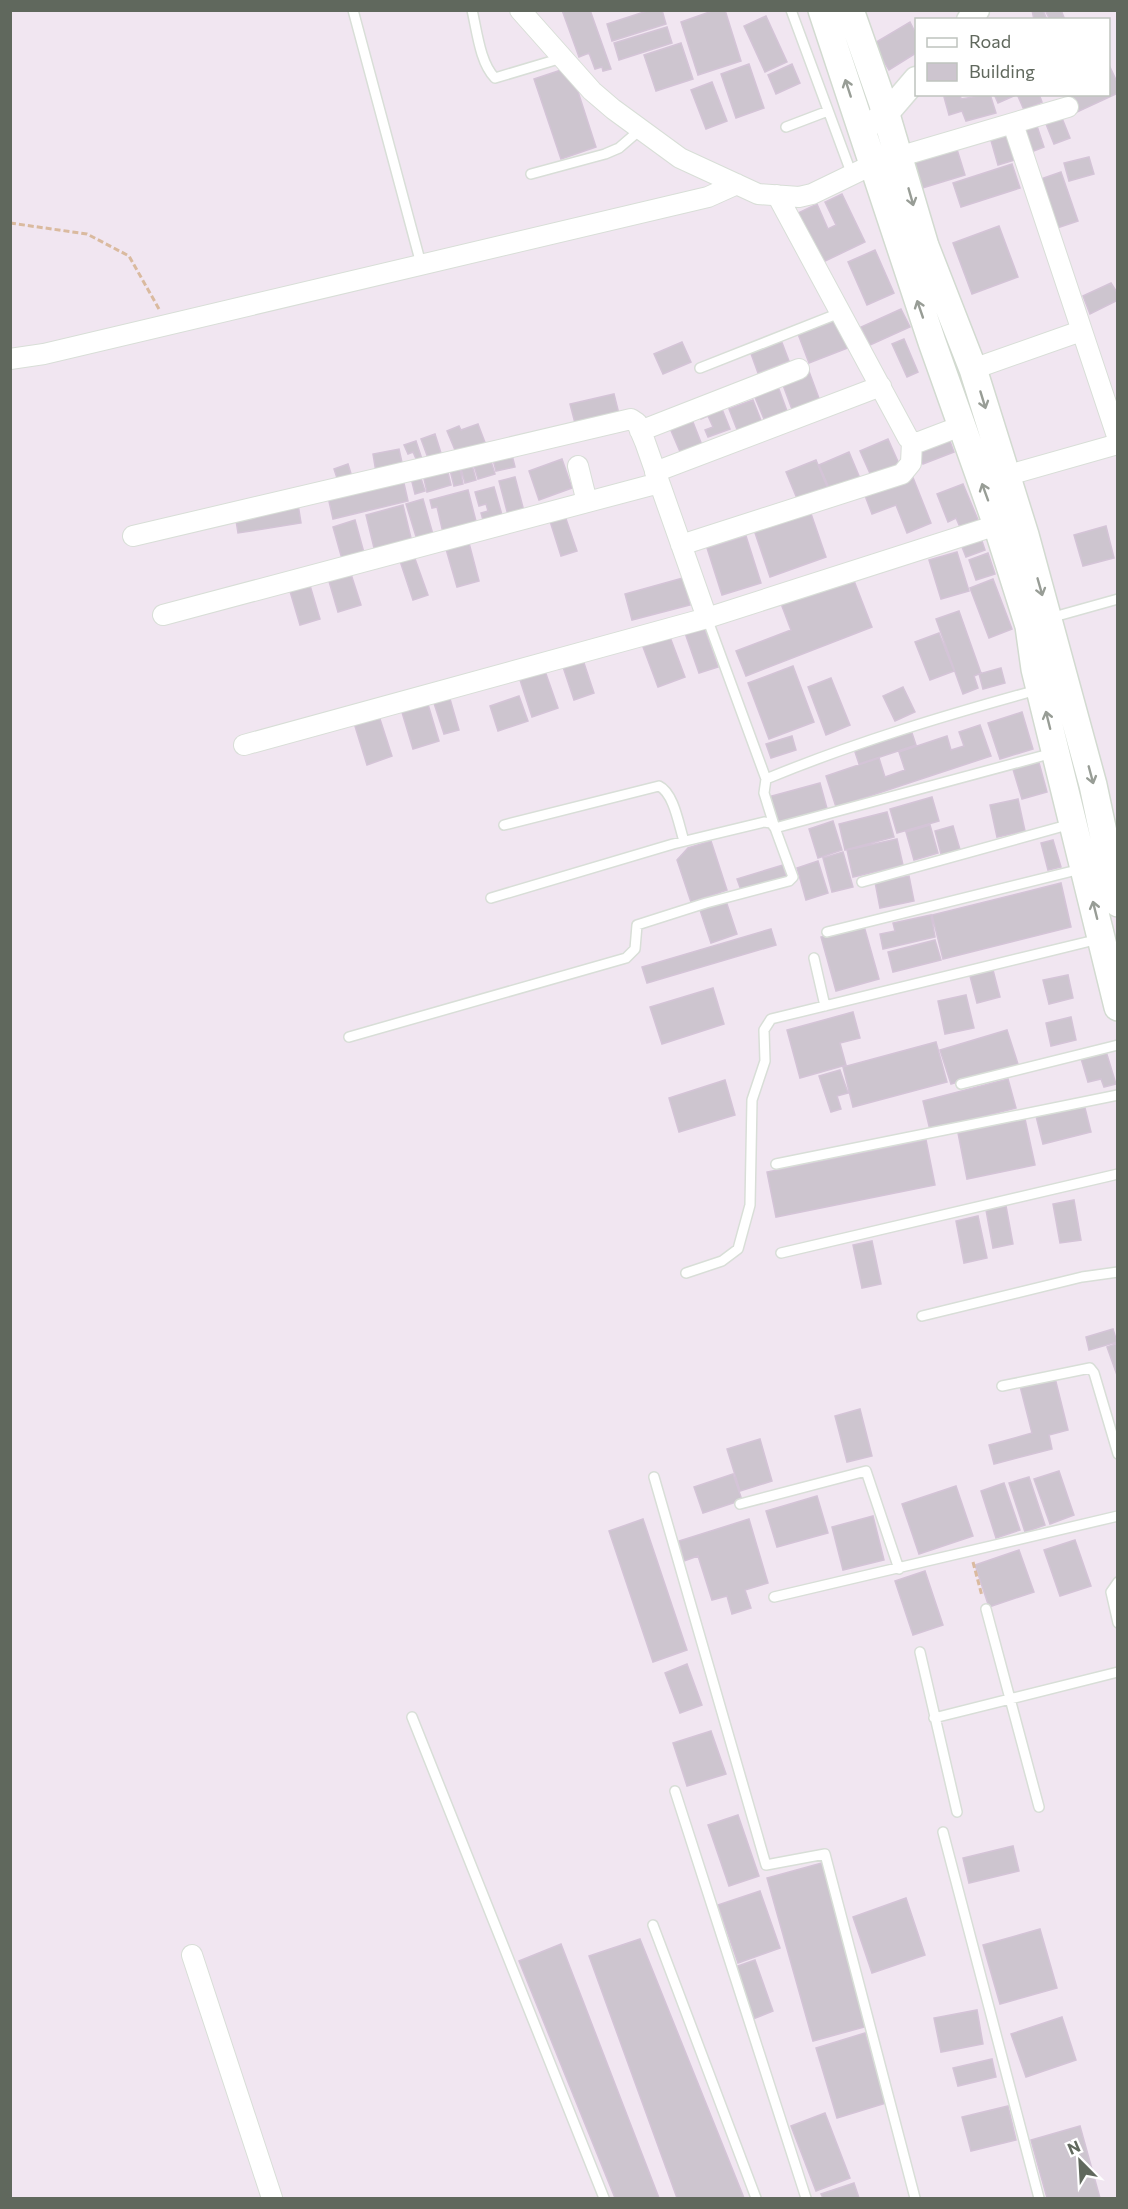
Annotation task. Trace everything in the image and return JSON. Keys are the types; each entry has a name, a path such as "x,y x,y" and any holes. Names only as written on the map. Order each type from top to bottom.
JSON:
{"main road":[{"path":"822,10 997,525 1039,622 1051,635 1093,785 1116,887"},
{"path":"850,10 884,107 875,165 925,246 973,369 1005,476 1039,622 1040,689 1118,1007"}],"street":[{"path":"520,10 592,91 640,129 680,158 758,194 799,197 812,194 875,165 1068,107"},
{"path":"862,129 915,81"},
{"path":"1013,124 1118,439"},
{"path":"10,359 44,354 708,197 737,184"},
{"path":"681,545 902,474 911,463 912,442 777,195"},
{"path":"973,369 1081,331"},
{"path":"640,431 799,369"},
{"path":"164,615 588,502 657,478 881,386"},
{"path":"134,536 623,418 632,418 640,431 707,618"},
{"path":"912,442 962,426"},
{"path":"1005,476 1118,444"},
{"path":"578,466 588,502"},
{"path":"244,745 707,618 997,525"},
{"path":"192,1955 272,2199"}],"lane":[{"path":"354,10 421,264"},
{"path":"472,10 489,72 495,78 562,58"},
{"path":"791,10 828,111 875,165"},
{"path":"786,127 828,111"},
{"path":"531,174 605,154 619,148 640,129"},
{"path":"700,368 842,312"},
{"path":"1039,622 1118,599"},
{"path":"350,1037 626,957 635,949 637,925 706,903 789,881 793,877 764,793 766,778 707,618"},
{"path":"766,778 848,745 1040,689"},
{"path":"775,828 1056,752"},
{"path":"504,825 659,786 665,789 669,796 684,841"},
{"path":"491,898 684,841 764,822 775,828"},
{"path":"862,882 1073,824"},
{"path":"827,932 1084,869"},
{"path":"686,1273 722,1261 738,1249 750,1205 752,1100 765,1061 764,1030 771,1019 1102,939"},
{"path":"814,958 825,1006"},
{"path":"961,1084 1118,1044"},
{"path":"776,1164 1118,1095"},
{"path":"781,1252 1118,1174"},
{"path":"922,1316 1082,1277 1118,1272"},
{"path":"1002,1386 1090,1368 1095,1373 1118,1454"},
{"path":"740,1504 866,1471 899,1569"},
{"path":"654,1477 766,1865 825,1854 915,2199"},
{"path":"774,1597 1118,1516"},
{"path":"1118,1582 1111,1592 1118,1623"},
{"path":"986,1609 1040,1807"},
{"path":"920,1652 957,1812"},
{"path":"934,1718 1118,1672"},
{"path":"412,1717 604,2199"},
{"path":"675,1791 806,2199"},
{"path":"943,1832 1039,2199"},
{"path":"653,1925 756,2199"}],"path":[{"path":"10,223 87,234 129,256 156,300 164,325"},
{"path":"970,1551 986,1609"}],"building":[{"path":"562,10 590,10 611,69 603,71 602,67 595,69 589,53 579,57"},
{"path":"650,10 662,10 666,24 612,41 607,24"},
{"path":"715,10 725,10 741,61 698,75 681,22"},
{"path":"1032,10 1043,10 1046,18 1034,18"},
{"path":"1045,10 1061,10 1064,18 1049,18"},
{"path":"766,16 787,62 765,72 744,26"},
{"path":"910,22 915,32 915,54 889,70 873,44"},
{"path":"667,27 672,43 619,60 614,43"},
{"path":"681,43 693,79 656,91 644,55"},
{"path":"749,64 764,108 736,118 721,74"},
{"path":"792,64 800,83 776,94 768,75"},
{"path":"570,67 596,147 561,159 534,79"},
{"path":"1110,67 1118,84 1118,93 1077,112 1070,96 1110,96"},
{"path":"712,82 727,121 706,129 691,90"},
{"path":"960,96 961,99 991,96 996,113 966,121 962,111 949,115 944,97"},
{"path":"995,96 1014,96 998,103"},
{"path":"1018,96 1040,96 1042,102 1024,110"},
{"path":"1060,113 1070,138 1054,144 1044,119"},
{"path":"1036,123 1044,147 1026,154 1017,130"},
{"path":"1013,131 1021,158 998,165 990,137"},
{"path":"955,143 965,175 919,189 909,157"},
{"path":"1089,157 1094,174 1069,181 1064,163"},
{"path":"1012,164 1020,188 961,207 953,183"},
{"path":"1061,172 1078,221 1054,229 1038,180"},
{"path":"842,194 865,242 821,263 798,213 817,204 828,229 836,225 825,202"},
{"path":"999,226 1018,277 972,294 953,243"},
{"path":"875,250 894,293 867,305 848,262"},
{"path":"1111,283 1118,294 1118,300 1090,314 1083,296"},
{"path":"901,309 910,327 870,345 861,327"},
{"path":"838,318 850,347 809,363 798,334"},
{"path":"904,339 918,372 907,377 892,344"},
{"path":"781,340 789,361 758,373 750,351"},
{"path":"682,342 691,362 663,374 654,354"},
{"path":"807,366 820,401 793,412 780,377"},
{"path":"776,381 787,411 764,419 752,390"},
{"path":"614,394 619,414 575,423 570,404"},
{"path":"753,400 762,423 738,432 729,409"},
{"path":"720,404 730,429 708,437 705,430 713,427 708,416 701,419 699,413"},
{"path":"691,417 702,445 681,454 669,426"},
{"path":"478,424 486,445 462,454 460,448 455,450 447,431 459,426 461,430"},
{"path":"435,434 441,453 428,458 421,439"},
{"path":"948,436 954,452 923,464 917,448"},
{"path":"888,439 900,466 872,478 860,451"},
{"path":"416,441 422,459 417,461 413,452 408,454 404,445"},
{"path":"399,449 403,467 376,472 373,454"},
{"path":"511,451 515,467 496,471 492,456"},
{"path":"849,452 862,483 832,495 819,465"},
{"path":"489,455 495,474 478,479 472,459"},
{"path":"562,459 572,488 539,500 529,471"},
{"path":"816,460 828,489 798,501 786,472"},
{"path":"471,461 476,480 465,483 460,465"},
{"path":"348,464 353,480 339,484 334,469"},
{"path":"446,464 451,485 427,492 422,470"},
{"path":"459,464 463,484 454,486 449,466"},
{"path":"419,472 425,491 415,494 410,474"},
{"path":"912,475 931,523 907,533 896,505 872,514 864,493"},
{"path":"515,477 525,515 509,519 499,481"},
{"path":"403,479 408,501 333,519 328,497"},
{"path":"963,484 981,527 963,534 956,518 948,522 937,494"},
{"path":"494,487 504,522 485,527 481,513 488,511 486,504 479,506 475,492"},
{"path":"468,490 478,529 444,537 437,507 432,508 430,500"},
{"path":"423,499 434,538 418,543 406,504"},
{"path":"298,504 301,523 238,533 235,514"},
{"path":"403,505 412,542 375,552 366,515"},
{"path":"808,505 826,557 770,577 752,524"},
{"path":"564,513 577,551 561,556 549,518"},
{"path":"355,520 366,560 344,566 333,527"},
{"path":"1106,526 1114,558 1083,566 1074,535"},
{"path":"980,535 985,550 966,557 960,542"},
{"path":"746,536 761,583 722,595 707,548"},
{"path":"469,543 479,581 457,587 446,549"},
{"path":"957,552 969,591 941,599 929,560"},
{"path":"988,553 995,574 976,580 969,560"},
{"path":"414,556 428,595 413,600 400,561"},
{"path":"350,571 361,605 338,612 328,578"},
{"path":"851,573 872,627 746,676 736,651 791,630 780,601"},
{"path":"683,578 690,605 632,620 625,594"},
{"path":"993,579 1012,629 989,638 970,588"},
{"path":"309,582 320,619 300,625 289,588"},
{"path":"959,611 981,673 974,676 978,688 963,694 936,619"},
{"path":"704,627 718,667 699,673 685,633"},
{"path":"939,633 954,671 930,680 915,642"},
{"path":"670,637 685,677 658,687 643,647"},
{"path":"583,660 594,693 574,700 563,667"},
{"path":"793,666 814,722 769,739 748,683"},
{"path":"1001,668 1005,683 983,689 979,674"},
{"path":"545,671 558,708 532,717 520,680"},
{"path":"831,678 850,725 826,735 808,687"},
{"path":"903,687 915,712 895,721 883,696"},
{"path":"448,692 459,730 444,734 432,697"},
{"path":"519,696 528,721 498,731 490,706"},
{"path":"427,701 439,741 413,749 401,709"},
{"path":"1022,712 1033,749 1000,759 988,723"},
{"path":"379,716 392,756 367,765 354,723"},
{"path":"980,725 991,756 836,807 826,776 879,758 885,777 905,770 899,752 947,736 951,750 964,746 959,732"},
{"path":"910,727 916,745 859,764 853,746"},
{"path":"792,736 796,750 771,758 766,744"},
{"path":"1038,759 1047,792 1022,799 1012,766"},
{"path":"820,783 828,812 776,826 768,797"},
{"path":"932,797 939,821 897,833 890,809"},
{"path":"1018,799 1025,831 997,837 990,805"},
{"path":"887,812 894,837 845,850 839,824"},
{"path":"833,821 842,850 818,858 809,829"},
{"path":"930,825 938,853 914,860 906,832"},
{"path":"953,826 961,853 942,858 935,831"},
{"path":"897,839 903,865 853,877 847,850"},
{"path":"1053,840 1061,867 1048,870 1041,843"},
{"path":"711,841 727,890 691,902 677,860 688,848"},
{"path":"843,852 853,887 832,892 823,858"},
{"path":"818,861 828,893 806,900 797,868"},
{"path":"783,865 786,877 741,890 737,879"},
{"path":"909,876 914,901 880,908 875,882"},
{"path":"1061,883 1071,927 943,959 932,915"},
{"path":"726,901 737,934 711,943 700,910"},
{"path":"931,915 935,937 883,949 880,934 895,931 893,923"},
{"path":"864,926 879,979 836,991 821,937"},
{"path":"771,929 776,945 647,983 642,967"},
{"path":"935,940 941,960 893,972 888,952"},
{"path":"993,970 1000,997 977,1003 970,976"},
{"path":"1068,975 1073,998 1049,1004 1043,980"},
{"path":"713,988 724,1024 662,1044 650,1007"},
{"path":"966,995 974,1028 945,1034 938,1001"},
{"path":"853,1012 860,1038 840,1043 846,1065 800,1078 787,1030"},
{"path":"1071,1017 1076,1040 1051,1046 1046,1023"},
{"path":"1007,1030 1018,1064 951,1084 940,1050"},
{"path":"936,1042 947,1082 853,1107 843,1067"},
{"path":"1105,1048 1116,1084 1104,1087 1101,1079 1088,1082 1080,1055"},
{"path":"840,1070 848,1093 837,1096 841,1109 831,1112 819,1076"},
{"path":"1008,1079 1016,1108 930,1130 923,1101"},
{"path":"725,1080 735,1115 679,1132 669,1098"},
{"path":"1084,1104 1091,1132 1043,1144 1036,1116"},
{"path":"1025,1119 1035,1165 967,1179 958,1133"},
{"path":"926,1140 935,1185 776,1217 767,1172"},
{"path":"1074,1200 1081,1240 1060,1243 1053,1204"},
{"path":"1006,1206 1013,1244 993,1248 986,1210"},
{"path":"978,1216 987,1258 964,1263 956,1221"},
{"path":"872,1241 881,1284 862,1288 853,1245"},
{"path":"1113,1329 1117,1342 1089,1350 1086,1337"},
{"path":"1118,1343 1118,1378 1107,1347"},
{"path":"1055,1378 1068,1430 1049,1435 1052,1449 994,1464 989,1445 1032,1433 1020,1386"},
{"path":"860,1409 872,1456 847,1462 835,1416"},
{"path":"760,1439 772,1481 740,1491 727,1449"},
{"path":"1059,1471 1074,1515 1050,1524 1034,1479"},
{"path":"733,1474 742,1500 703,1513 694,1487"},
{"path":"1029,1477 1045,1525 1025,1532 1009,1483"},
{"path":"1004,1483 1020,1530 996,1538 981,1491"},
{"path":"956,1486 973,1536 919,1554 902,1504"},
{"path":"817,1496 828,1533 777,1547 766,1511"},
{"path":"873,1516 884,1560 843,1570 832,1527"},
{"path":"643,1519 687,1650 653,1662 609,1531"},
{"path":"749,1519 768,1583 745,1590 751,1608 732,1614 727,1596 712,1600 698,1556 684,1561 679,1541"},
{"path":"1075,1540 1091,1586 1060,1596 1044,1550"},
{"path":"1019,1550 1034,1592 989,1607 975,1565"},
{"path":"925,1571 943,1625 913,1635 895,1581"},
{"path":"687,1664 702,1705 680,1713 665,1673"},
{"path":"711,1731 726,1774 687,1786 673,1743"},
{"path":"738,1815 759,1876 729,1886 708,1825"},
{"path":"1013,1846 1019,1871 969,1883 963,1858"},
{"path":"822,1863 868,2026 813,2041 767,1878"},
{"path":"760,1891 780,1948 738,1963 718,1905"},
{"path":"906,1898 925,1955 872,1973 853,1917"},
{"path":"1040,1929 1057,1988 1000,2004 983,1945"},
{"path":"640,1939 744,2198 677,2198 589,1956"},
{"path":"561,1944 659,2198 615,2198 519,1961"},
{"path":"755,1960 773,2011 753,2019 735,1967"},
{"path":"977,2010 983,2044 941,2052 934,2018"},
{"path":"1062,2017 1076,2060 1026,2077 1011,2034"},
{"path":"865,2033 886,2103 837,2118 816,2048"},
{"path":"992,2059 996,2077 958,2086 953,2068"},
{"path":"1008,2106 1016,2140 971,2151 962,2117"},
{"path":"825,2113 850,2178 816,2191 791,2126"},
{"path":"1080,2126 1100,2198 1047,2198 1031,2140"},
{"path":"854,2183 859,2198 823,2198 821,2194"}]}
